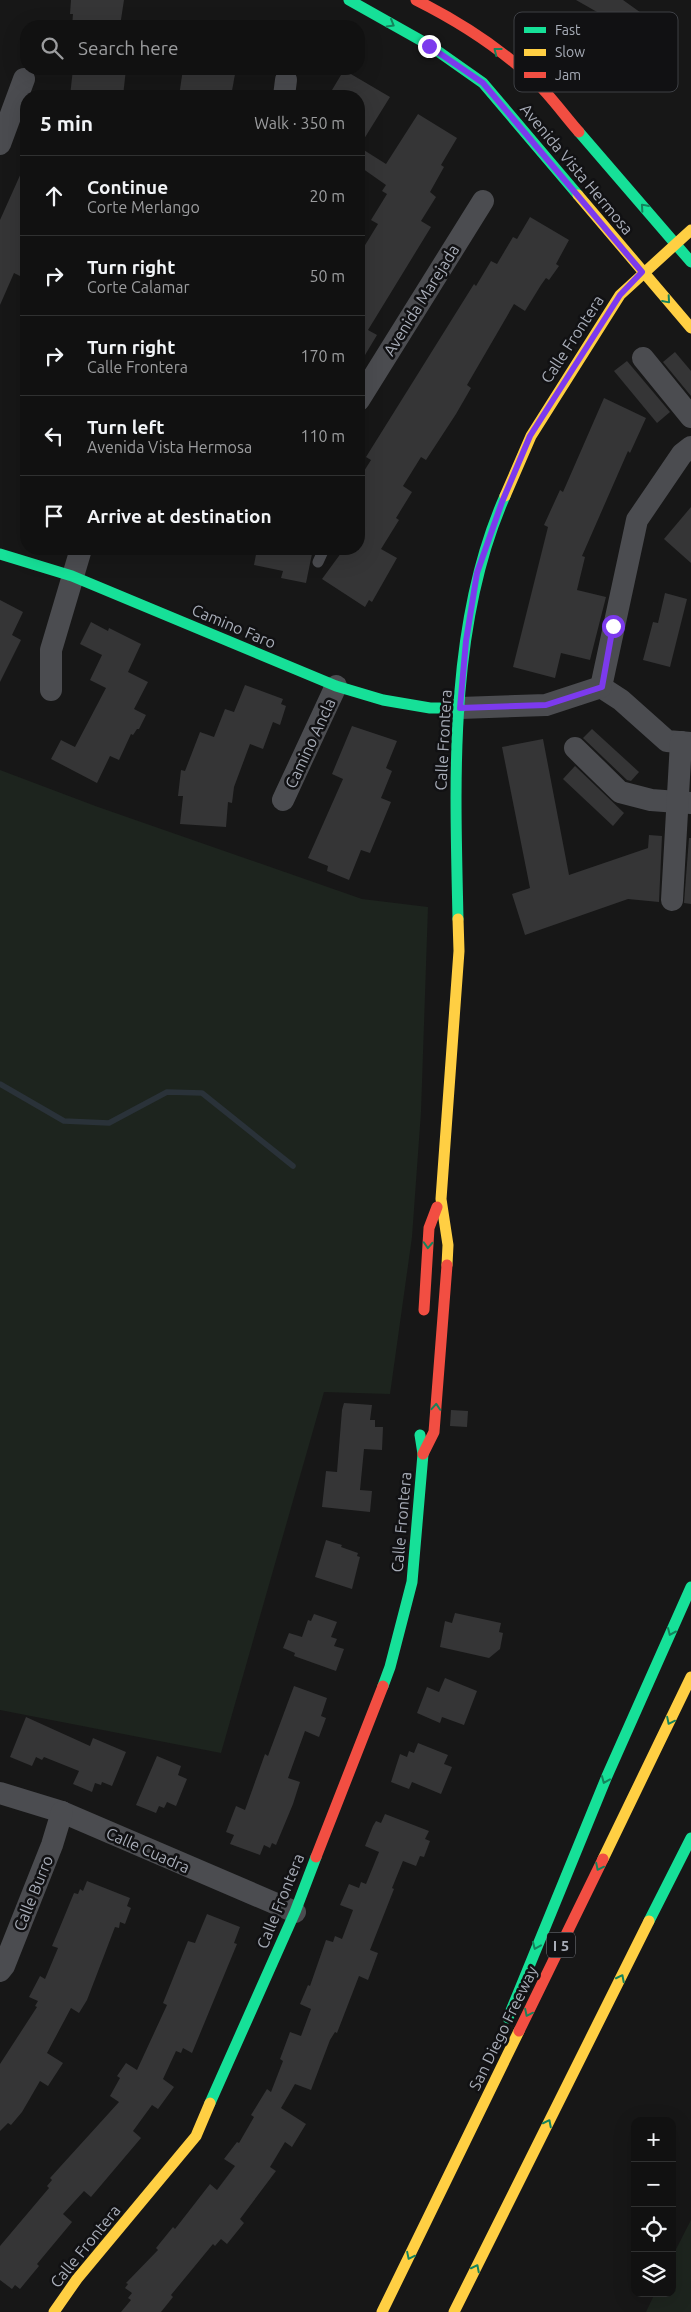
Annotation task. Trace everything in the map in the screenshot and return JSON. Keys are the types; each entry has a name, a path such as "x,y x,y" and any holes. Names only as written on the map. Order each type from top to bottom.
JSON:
{"main road":[{"name":"Avenida Vista Hermosa","path":"349,0 429,46 483,83 691,328"},
{"name":"Avenida Vista Hermosa","path":"437,5 514,64"},
{"name":"Avenida Vista Hermosa","path":"544,92 691,262"},
{"name":"Calle Frontera","path":"423,1454 434,1432 448,1245 441,1199 459,951 456,815 460,708 466,641 477,573 502,502 530,436 620,295 642,272 691,230"},
{"name":"Camino Faro","path":"0,554 72,576 336,686 383,700 430,708 460,708"},
{"name":"Calle Frontera","path":"423,1326 429,1228 441,1199"},
{"name":"Calle Frontera","path":"54,2312 77,2279 196,2136 295,1912 390,1668 412,1582 423,1454 418,1420"},
{"path":"503,2029 607,1776 691,1587"},
{"name":"San Diego Freeway","path":"382,2312 691,1677"},
{"path":"454,2312 691,1838"},
{"path":"431,2212 489,2066"}],"street":[{"path":"0,144 24,79"},
{"name":"Avenida Marejada","path":"365,390 483,201"},
{"path":"643,358 691,417"},
{"path":"602,687 637,520 682,454 691,447"},
{"path":"51,690 51,650 79,555"},
{"name":"Camino Ancla","path":"283,800 336,686"},
{"path":"460,708 546,705 602,687"},
{"path":"602,687 621,700 667,740 686,742 685,802 672,900"},
{"path":"575,748 620,792 651,800 685,802"},
{"name":"Calle Cuadra","path":"0,1793 62,1812 295,1912"},
{"name":"Calle Burro","path":"0,1971 4,1966 52,1845 62,1812"}],"lane":[{"path":"318,562 321,555"}],"shaded area":[{"path":"0,770 98,807 362,899 428,907 421,1112 412,1237 390,1394 324,1392 221,1753 0,1710"},
{"path":"691,2220 691,2312 646,2312 653,2297 676,2297 676,2249"}],"building":[{"path":"71,0 124,0 121,20 72,20 73,14 70,14"},
{"path":"576,0 623,0 640,12 597,12"},
{"path":"72,75 125,75 124,90 71,90"},
{"path":"182,75 235,75 232,90 180,90"},
{"path":"341,75 353,75 390,97 365,137 365,90 332,90"},
{"path":"418,114 457,138 441,165 444,167 430,192 436,197 421,221 431,227 368,330 377,335 365,355 365,245 378,224 371,220 387,194 382,191 386,185 365,170 365,151 386,164"},
{"path":"20,175 20,276 14,273 0,305 0,220"},
{"path":"530,217 569,240 556,264 559,266 549,280 546,278 525,311 514,304 467,385 471,388 456,414 426,460 421,457 403,486 412,492 396,518 399,520 381,549 397,558 372,602 369,600 365,607 322,579 340,555 365,555 365,470 371,460 366,457 474,284 476,286 491,261 497,264 513,237 517,239"},
{"path":"675,352 691,371 691,396 663,362"},
{"path":"627,361 670,412 657,423 614,371"},
{"path":"604,398 646,418 630,453 628,451 582,556 585,557 577,590 606,597 590,660 561,653 555,678 513,667 548,527 544,525 560,490 563,492"},
{"path":"691,507 691,563 664,539"},
{"path":"256,555 312,555 306,583 281,578 283,571 254,565"},
{"path":"665,593 687,599 670,667 643,660 653,622 658,623"},
{"path":"0,600 23,612 12,635 21,640 0,682"},
{"path":"91,622 108,631 109,628 141,644 128,672 148,682 134,709 146,715 139,729 133,735 131,734 119,760 110,756 97,783 51,759 61,740 75,747 106,688 90,680 102,655 80,644"},
{"path":"245,685 283,699 281,704 286,706 280,725 273,722 263,749 250,744 234,787 232,803 228,802 226,827 180,824 183,796 178,796 181,770 185,771 200,732 214,737 225,709 234,712"},
{"path":"352,726 397,741 386,768 392,771 381,798 391,802 370,853 361,850 349,880 327,871 328,866 308,858 343,779 332,774"},
{"path":"592,729 639,772 631,781 627,780 583,738"},
{"path":"543,739 569,875 648,848 649,835 662,836 659,902 628,899 525,935 512,894 530,888 502,747"},
{"path":"575,766 624,813 613,826 563,779"},
{"path":"689,838 691,838 691,904 684,903"},
{"path":"344,1403 372,1405 370,1420 375,1420 375,1427 383,1427 382,1450 364,1449 360,1490 372,1491 370,1512 322,1507 326,1471 337,1472"},
{"path":"451,1410 468,1411 467,1427 450,1426"},
{"path":"326,1540 358,1553 357,1556 360,1557 352,1589 315,1577"},
{"path":"455,1613 501,1623 499,1632 503,1633 500,1649 489,1658 440,1647 445,1621 452,1623"},
{"path":"314,1614 337,1622 331,1637 337,1639 334,1646 344,1649 336,1671 294,1656 295,1653 283,1648 289,1633 302,1637 308,1620 311,1621"},
{"path":"445,1678 477,1691 464,1725 442,1717 440,1723 417,1713 427,1687 439,1692"},
{"path":"294,1686 327,1698 321,1716 326,1718 319,1737 305,1731 288,1778 300,1782 293,1804 276,1845 272,1843 270,1848 264,1845 260,1855 230,1844 234,1835 226,1832 236,1806 245,1810 265,1754 268,1756"},
{"path":"26,1717 90,1746 93,1738 126,1752 112,1786 102,1782 101,1785 95,1783 92,1792 73,1784 79,1771 44,1757 42,1760 36,1757 32,1766 10,1757"},
{"path":"418,1743 448,1755 444,1764 452,1767 441,1794 412,1782 409,1789 391,1782 400,1754 407,1757 409,1751 414,1753"},
{"path":"157,1756 181,1766 178,1775 187,1779 176,1806 167,1802 164,1808 159,1806 156,1813 136,1805"},
{"path":"385,1814 429,1831 425,1839 430,1841 424,1857 420,1856 416,1866 403,1861 370,1950 378,1953 368,1980 359,1976 337,2033 335,2032 330,2040 311,2090 295,2084 281,2108 306,2124 292,2147 285,2142 270,2167 276,2171 240,2219 244,2223 227,2244 221,2239 215,2246 213,2244 171,2295 173,2297 161,2312 121,2312 131,2300 128,2298 132,2293 125,2288 128,2284 126,2283 158,2250 156,2248 173,2227 175,2229 210,2184 217,2190 235,2166 224,2159 237,2142 239,2143 254,2117 251,2115 267,2089 271,2092 283,2061 280,2059 290,2032 301,2036 311,2009 300,2004 308,1985 310,1986 326,1940 333,1942 335,1936 342,1939 353,1910 340,1905 349,1884 359,1888 361,1882 366,1884 379,1852 365,1846 376,1821 381,1823"},
{"path":"87,1881 130,1898 127,1906 131,1908 125,1924 120,1922 119,1928 115,1927 87,2000 79,2013 71,2008 47,2053 63,2063 48,2086 40,2081 22,2112 11,2125 8,2123 0,2131 0,2064 37,2007 35,2006 38,2001 29,1997 40,1976 45,1979 58,1948 52,1946 74,1893 78,1894 80,1889 83,1891"},
{"path":"207,1914 240,1927 234,1943 237,1944 192,2053 183,2048 181,2053 176,2051 163,2079 174,2087 158,2109 152,2105 133,2131 141,2138 91,2197 84,2191 63,2214 72,2222 37,2264 39,2266 20,2289 15,2285 12,2289 0,2280 0,2246 49,2188 47,2186 52,2180 50,2178 119,2102 110,2096 120,2078 117,2076 126,2063 137,2070 167,2005 163,2003 188,1941 195,1943"}],"waterway":[{"path":"0,1084 64,1121 109,1123 167,1092 202,1093 293,1166"}],"traffic: fast":[{"path":"349,0 429,45 483,83 578,195"},
{"path":"579,132 691,262"},
{"path":"458,919 457,758 464,650 473,597 486,546 505,496"},
{"path":"0,554 72,576 336,686 383,700 430,708 460,708"},
{"path":"383,1686 390,1667 412,1582 423,1454 420,1435"},
{"path":"508,2018 607,1776 691,1587"},
{"path":"649,1921 691,1838"},
{"path":"210,2103 295,1912 316,1857"}],"traffic: slow":[{"path":"578,195 691,328"},
{"path":"505,496 531,436 620,295 691,230"},
{"path":"447,1265 448,1245 441,1199 459,951 458,919"},
{"path":"603,1859 691,1677"},
{"path":"454,2312 649,1921"},
{"path":"382,2312 519,2031"},
{"path":"54,2312 77,2279 196,2136 210,2103"}],"traffic: jam":[{"path":"416,0 463,26 514,62"},
{"path":"545,92 579,132"},
{"path":"424,1310 429,1228 437,1207"},
{"path":"423,1454 434,1432 447,1265"},
{"path":"316,1857 383,1686"},
{"path":"519,2031 603,1859"}],"route":[{"path":"429,46 483,83 642,272 620,295 530,436 502,502 477,573 466,641 460,708 546,705 602,687 613,626"}]}
